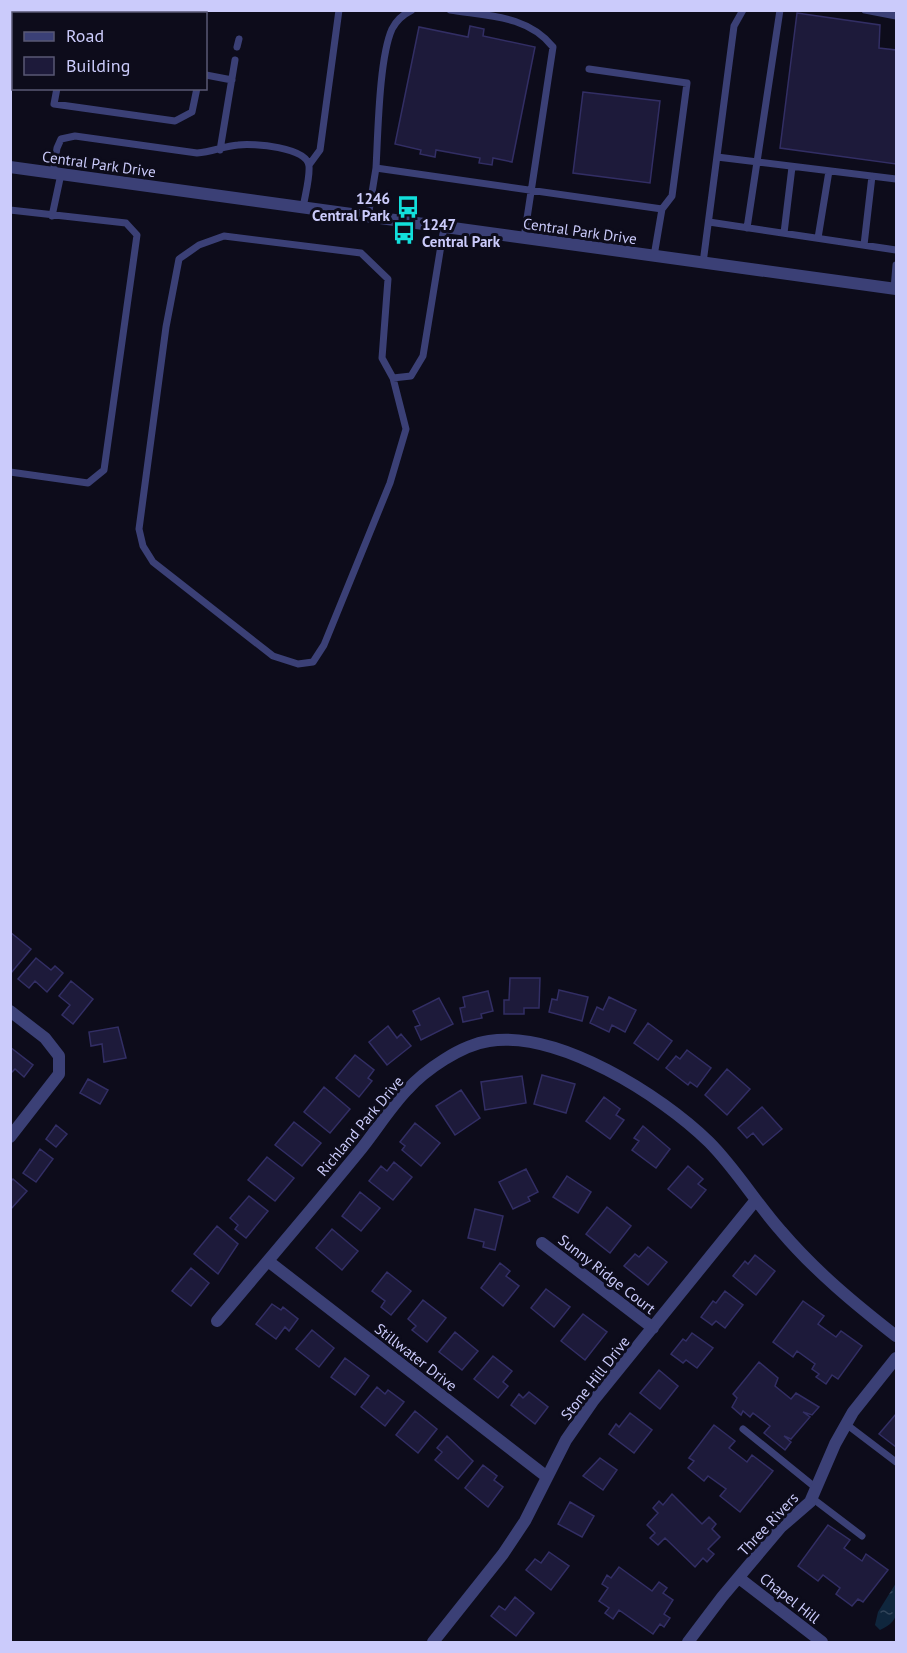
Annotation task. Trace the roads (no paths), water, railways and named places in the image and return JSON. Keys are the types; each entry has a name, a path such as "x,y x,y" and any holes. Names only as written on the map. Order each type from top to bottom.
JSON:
{"street":[{"name":"Central Park Drive","path":"10,167 895,289"},
{"path":"10,1011 45,1038 59,1056 59,1074 10,1137"},
{"name":"Richland Park Drive","path":"217,1322 407,1089 461,1051 489,1041 556,1047 591,1061 684,1120 709,1142 783,1234 846,1297 897,1336"},
{"name":"Stone Hill Drive","path":"433,1642 503,1554 525,1521 566,1440 593,1401 755,1201"},
{"name":"Sunny Ridge Court","path":"542,1243 653,1328"},
{"name":"Stillwater Drive","path":"268,1260 547,1477"},
{"name":"Three Rivers","path":"688,1642 781,1527 814,1493 846,1424 897,1358"},
{"name":"Chapel Hill","path":"739,1578 822,1642"}],"lane":[{"path":"303,208 309,165 320,150 339,10"},
{"path":"368,217 376,168 383,72 392,30 406,13 412,10"},
{"path":"450,10 503,18 530,25 553,47 524,238"},
{"path":"703,262 734,26 743,10"},
{"path":"747,228 780,10"},
{"path":"865,10 897,16"},
{"path":"237,47 238,39"},
{"path":"220,150 235,60"},
{"path":"589,69 687,83 672,196 662,209 654,256"},
{"path":"207,75 232,80"},
{"path":"57,90 54,104 174,121 192,112 197,90"},
{"path":"52,216 57,174 57,148 62,139 75,136 197,153 251,144 291,150 304,155 309,165"},
{"path":"717,157 897,179"},
{"path":"784,233 792,167"},
{"path":"376,168 662,209"},
{"path":"818,238 829,171"},
{"path":"864,245 872,176"},
{"path":"10,210 126,223 137,235 104,470 88,483 10,472"},
{"path":"709,222 897,250"},
{"path":"393,378 411,376 423,356 444,227"},
{"path":"224,236 361,253 388,279 382,358 393,378 406,429 390,483 324,645 313,662 298,664 273,656 153,562 143,546 139,528 166,327 179,259 199,245 224,236"},
{"path":"895,289 897,265"},
{"path":"846,1424 897,1462"},
{"path":"743,1429 862,1536"}],"water":[{"path":"896,1583 897,1611 895,1617 892,1622 880,1630 875,1625 878,1612"}],"place":[{"name":"1246 Central Park","path":"408,207"},
{"name":"1247 Central Park","path":"404,233"}]}
